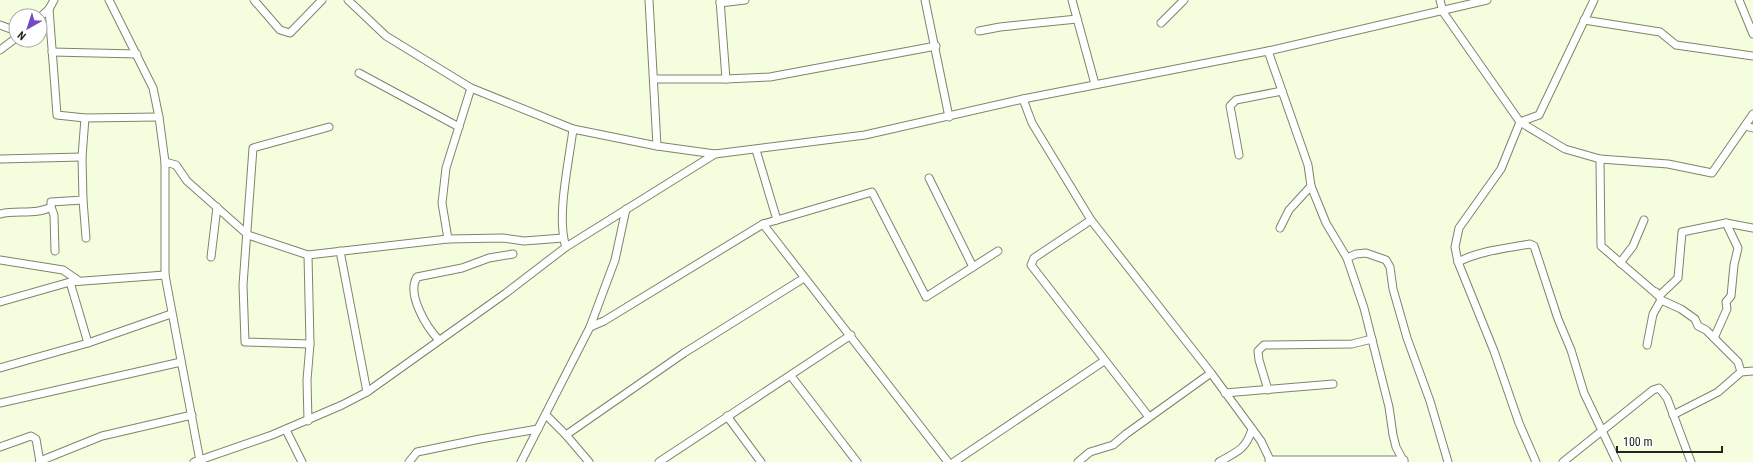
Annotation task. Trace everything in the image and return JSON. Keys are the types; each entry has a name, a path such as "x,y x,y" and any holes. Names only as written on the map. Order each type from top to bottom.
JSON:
{"street":[{"path":"44,0 52,4 52,52 56,115 85,118 159,117"},
{"path":"109,0 153,88 159,117 165,162 165,275 171,314 192,415 197,461 211,460 286,430 367,392 566,247 715,154"},
{"path":"254,0 280,30 290,33 322,0"},
{"path":"348,0 386,36 471,88 573,130 657,146 715,154 865,135 1023,99 1268,51 1443,12 1487,0"},
{"path":"649,0 655,79 657,146"},
{"path":"726,79 720,2 745,0"},
{"path":"926,0 949,117"},
{"path":"1072,0 1095,84"},
{"path":"1160,23 1184,0"},
{"path":"1440,0 1443,12 1520,122 1565,148 1600,159 1668,164 1712,174 1753,114"},
{"path":"1536,462 1519,423 1494,351 1458,262 1455,248 1459,228 1501,169 1520,122 1539,115 1594,0"},
{"path":"1739,0 1753,34"},
{"path":"979,31 1000,26 1077,19"},
{"path":"1584,20 1660,32 1676,45 1753,56"},
{"path":"655,79 726,79 770,77 936,46"},
{"path":"1023,99 1032,123 1092,220 1211,373 1261,441 1270,461 1404,461 1396,447 1389,406 1364,308 1346,258 1326,223 1311,186 1308,166 1268,51"},
{"path":"52,52 137,54"},
{"path":"359,73 458,127"},
{"path":"448,239 442,203 446,168 471,88"},
{"path":"1239,155 1230,106 1236,100 1282,91"},
{"path":"85,118 82,157 86,238"},
{"path":"1745,126 1753,128"},
{"path":"310,344 245,342 243,285 248,235 252,148 329,127"},
{"path":"566,247 563,238 564,201 573,130"},
{"path":"756,150 777,220"},
{"path":"0,159 82,157"},
{"path":"1600,159 1601,246 1660,298 1695,319 1698,326 1706,330 1738,362 1741,372"},
{"path":"165,162 176,165 187,181 248,235 308,255 448,239 503,238 524,241 563,238"},
{"path":"929,178 973,267"},
{"path":"1280,228 1289,210 1311,186"},
{"path":"590,327 604,321 763,224 872,192 926,297 998,251"},
{"path":"55,251 54,215 51,202 83,200"},
{"path":"0,214 11,212 41,212 51,207"},
{"path":"210,257 217,207"},
{"path":"521,462 590,327 615,260 626,210"},
{"path":"1092,220 1034,258 1031,265 1104,361 1149,417"},
{"path":"1620,263 1632,246 1644,220"},
{"path":"1647,345 1653,314 1660,298 1678,278 1682,232 1726,223 1753,228"},
{"path":"1714,338 1727,308 1726,302 1731,296 1733,272 1738,248 1726,223"},
{"path":"763,224 948,462"},
{"path":"1458,262 1467,258 1530,244 1534,246 1558,319 1571,350 1584,393 1617,462"},
{"path":"340,251 367,392"},
{"path":"1346,258 1356,254 1366,253 1386,260 1390,267 1393,289 1415,365 1430,401 1434,420 1448,462"},
{"path":"439,340 420,313 414,286 417,277 462,268 489,258 513,254"},
{"path":"308,255 310,344 307,380 308,420"},
{"path":"0,260 63,270 79,282"},
{"path":"0,302 70,282 165,275"},
{"path":"566,435 688,350 804,278"},
{"path":"70,282 88,343"},
{"path":"0,368 88,343 171,314"},
{"path":"659,462 851,336"},
{"path":"1268,390 1259,360 1258,351 1264,345 1352,344 1372,339"},
{"path":"954,462 1104,361"},
{"path":"0,403 181,362"},
{"path":"1673,415 1718,392 1741,372 1753,371"},
{"path":"1078,462 1086,454 1113,446 1149,417 1211,373"},
{"path":"791,376 857,462"},
{"path":"1225,392 1333,384"},
{"path":"1563,462 1657,388 1664,392 1691,462"},
{"path":"0,447 31,436 36,439 40,461 102,436 192,415"},
{"path":"546,415 566,435 589,462"},
{"path":"728,416 761,462"},
{"path":"409,462 417,452 538,429"},
{"path":"1218,462 1237,453 1249,439 1252,429"},
{"path":"286,430 302,462"}]}
